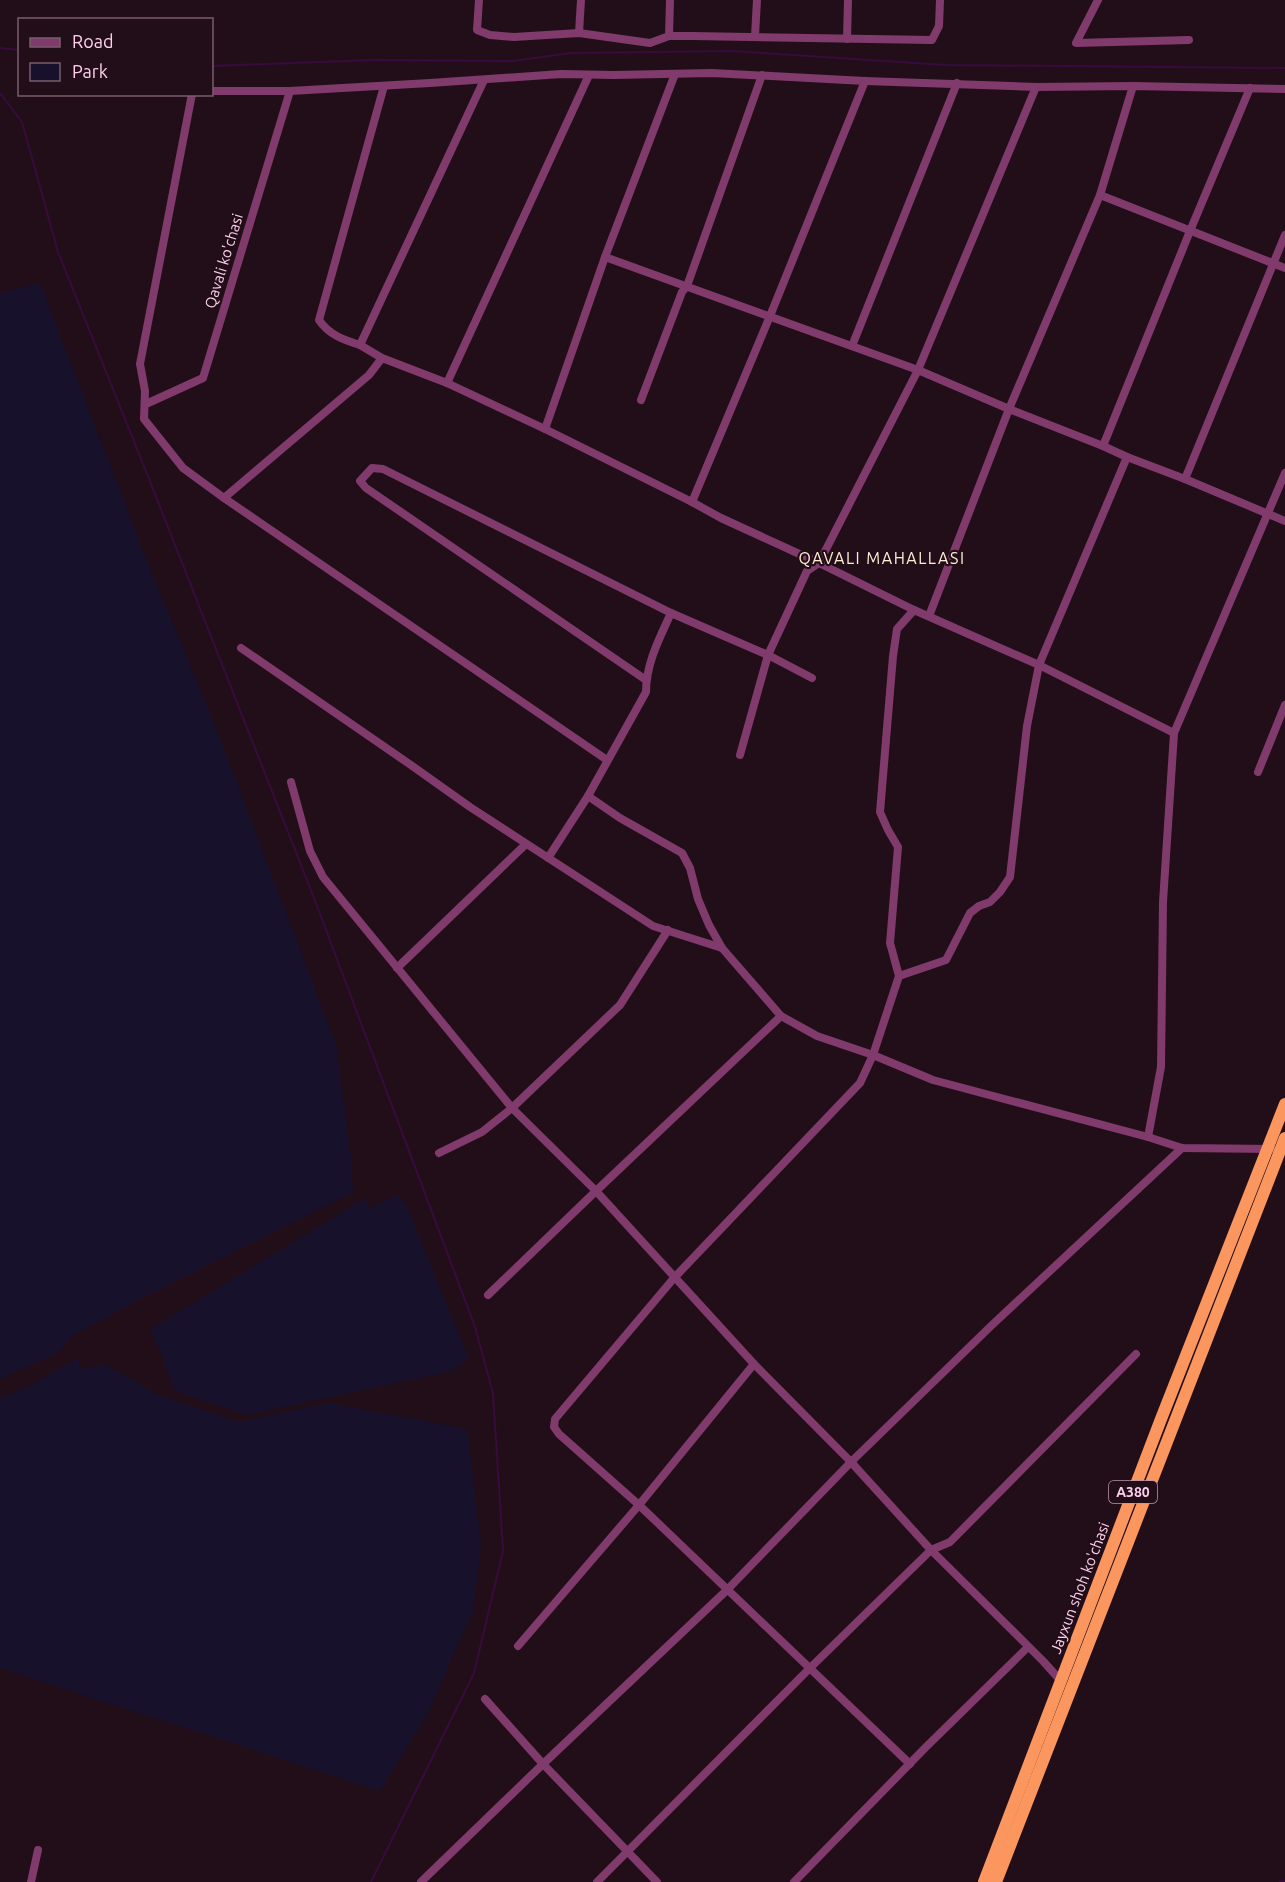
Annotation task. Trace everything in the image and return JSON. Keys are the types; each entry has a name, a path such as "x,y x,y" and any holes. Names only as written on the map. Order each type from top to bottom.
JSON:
{"highway":[{"name":"Jayxun shoh ko'chasi","path":"984,1882 1285,1104"},
{"name":"Jayxun shoh ko'chasi","path":"996,1882 1284,1145"}],"street":[{"path":"478,0 477,30 490,35 514,37 579,33 651,43 669,36 932,40 939,26 940,0"},
{"path":"579,33 581,0"},
{"path":"669,36 670,0"},
{"path":"755,36 757,0"},
{"path":"847,39 848,0"},
{"path":"1098,0 1076,43 1189,40"},
{"path":"213,91 290,91 561,74 762,75 1036,87 1285,89"},
{"path":"545,429 605,256 675,74"},
{"path":"447,383 590,75"},
{"path":"641,400 682,292 687,286 762,75"},
{"path":"360,345 484,80"},
{"path":"692,502 865,81"},
{"path":"852,346 957,83"},
{"path":"384,86 320,320 324,328 338,338 360,345 382,358 447,383 545,429 721,518 914,610 1039,665 1174,733"},
{"path":"929,616 1009,409 1100,195 1134,86"},
{"path":"740,755 768,655 807,571 819,563 918,370 1036,87"},
{"path":"1103,446 1250,88"},
{"name":"Qavali ko'chasi","path":"146,404 203,378 290,91"},
{"path":"192,96 140,364 146,404 144,419 183,468 607,760"},
{"path":"1100,195 1285,268"},
{"path":"1185,479 1285,235"},
{"path":"605,256 918,370 1285,521"},
{"path":"224,498 369,375 382,358"},
{"path":"899,976 946,960 970,913 990,902 1010,877 1027,726 1039,665 1127,457"},
{"path":"646,680 366,488 360,481 372,468 383,469 671,614 768,655 812,678"},
{"path":"1148,1137 1161,1067 1163,902 1174,733 1285,473"},
{"path":"910,1764 554,1427 555,1419 674,1278 860,1083 873,1055 899,976 890,943 898,847 880,812 897,629 914,610"},
{"path":"548,858 588,796 646,692 646,680 653,652 671,614"},
{"path":"241,648 526,844 653,926 722,948"},
{"path":"1258,772 1285,705"},
{"path":"291,782 310,851 323,877 512,1108 596,1191 754,1364 851,1462 931,1550 1061,1681"},
{"path":"588,796 620,818 682,853 690,868 698,899 722,948 781,1016 817,1036 873,1055 933,1080 1182,1148 1268,1149 1284,1145"},
{"path":"397,968 526,844"},
{"path":"439,1154 483,1132 512,1108 620,1005 668,930"},
{"path":"489,1295 781,1016"},
{"path":"421,1882 727,1590 851,1462 992,1325 1182,1148"},
{"path":"597,1882 931,1550 950,1542 1136,1354"},
{"path":"518,1646 639,1505 754,1364"},
{"path":"794,1882 1028,1647"},
{"path":"485,1699 543,1764 657,1882"},
{"path":"31,1882 38,1850"}],"green space":[{"path":"40,283 149,566 218,733 336,1044 351,1157 353,1192 139,1300 75,1334 56,1354 0,1379 0,293"},
{"path":"395,1195 406,1204 469,1359 452,1371 247,1415 175,1391 151,1329 365,1198 370,1209"},
{"path":"78,1358 81,1369 104,1364 159,1395 239,1422 329,1403 467,1429 481,1545 473,1611 427,1715 380,1791 0,1668 0,1398 29,1386"}],"waterway":[{"path":"0,48 18,50"},
{"path":"213,66 372,60 513,61 571,53 732,51 946,65 1285,68"},
{"path":"0,93 22,122 58,252 314,898 475,1327 493,1393 503,1551 474,1673 371,1882"},
{"path":"1280,1882 1285,1881"}],"district":[{"name":"QAVALI MAHALLASI","path":"882,558"}]}
